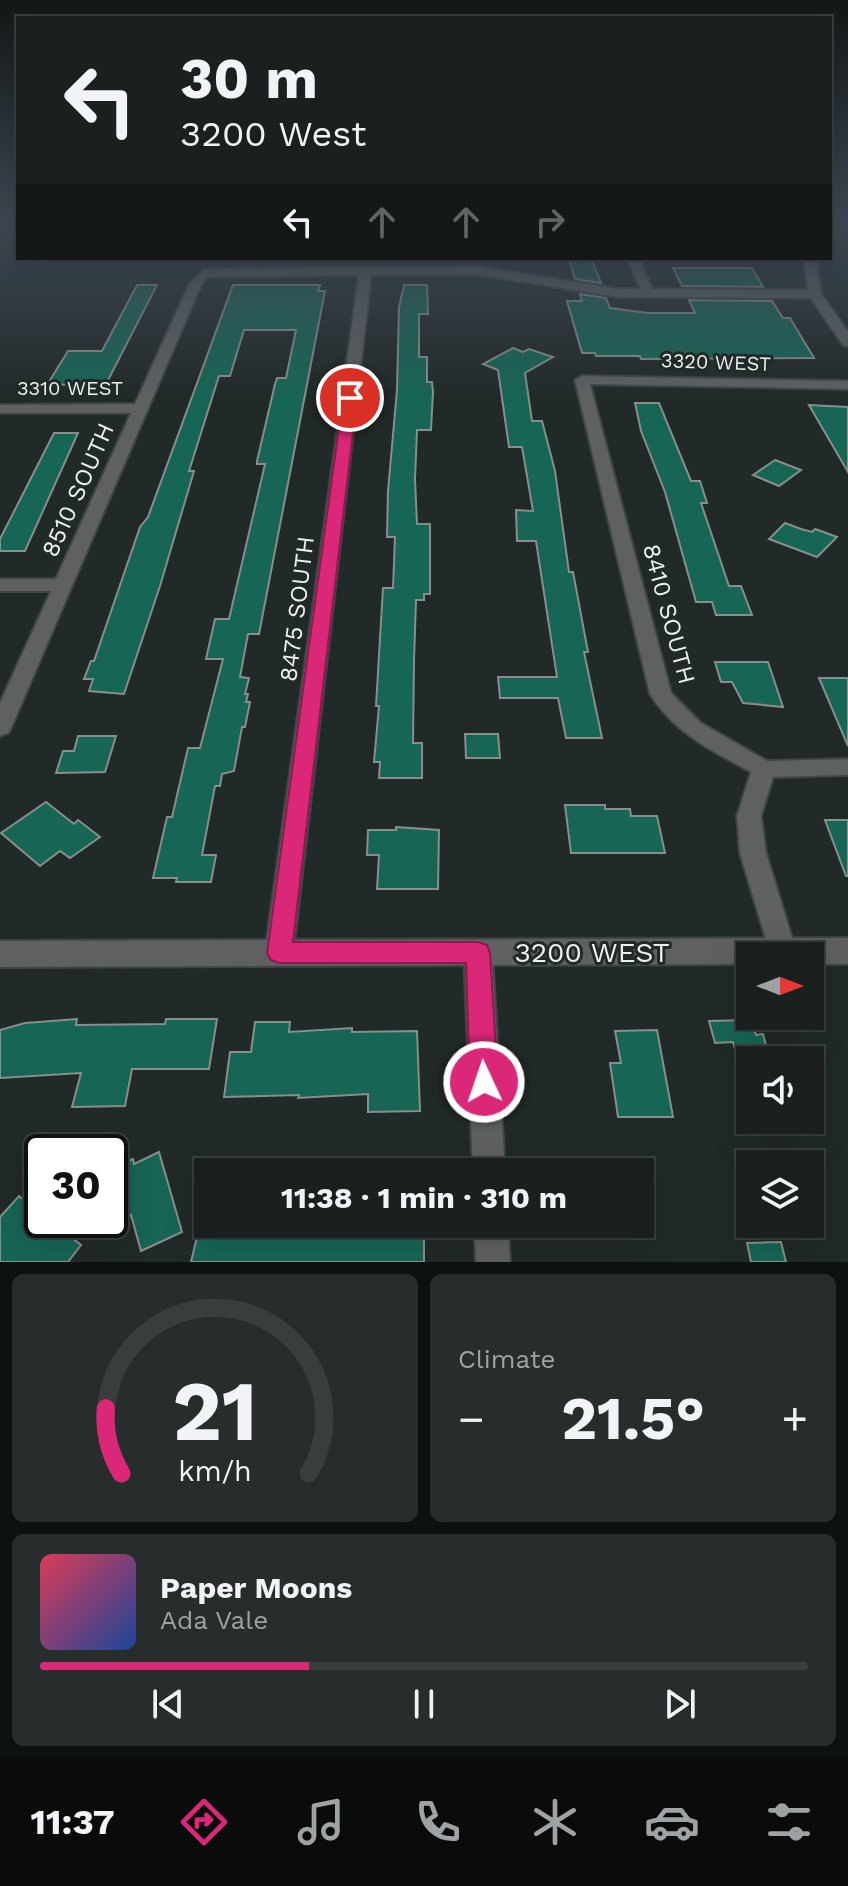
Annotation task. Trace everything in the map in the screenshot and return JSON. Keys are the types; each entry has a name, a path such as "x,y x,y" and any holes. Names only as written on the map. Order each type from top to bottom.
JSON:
{"street":[{"name":"8510 SOUTH","path":"0,728 199,280"},
{"name":"8475 SOUTH","path":"279,953 365,280"},
{"path":"537,280 591,291 648,294 815,294"},
{"path":"642,280 648,294"},
{"path":"813,280 815,294 848,342"},
{"name":"3320 WEST","path":"582,380 848,385"},
{"name":"8410 SOUTH","path":"582,380 661,694 671,711 685,723 764,769"},
{"name":"3310 WEST","path":"0,409 141,408"},
{"path":"0,585 62,585"},
{"path":"779,942 753,853 750,828 749,816 764,769 848,767"},
{"name":"3200 WEST","path":"0,954 736,951"},
{"name":"3200 WEST","path":"824,951 848,951"},
{"path":"478,953 488,1158"},
{"path":"492,1238 493,1262"}],"building":[{"path":"679,280 759,280 763,287 682,286"},
{"path":"137,285 157,285 106,384 47,385 68,351 102,351"},
{"path":"233,285 320,285 318,291 325,291 259,634 248,634 240,677 249,678 245,694 248,694 246,702 250,702 245,727 242,727 234,771 222,774 220,786 215,786 202,855 216,855 211,882 176,882 177,878 153,878 167,817 172,817 188,748 200,748 223,659 206,659 215,619 229,619 265,464 257,464 257,461 275,384 277,378 286,378 296,330 244,330 230,376 219,376 189,471 194,471 160,586 124,694 89,691 93,679 84,679 91,661 94,661 140,527 148,517"},
{"path":"404,285 427,285 428,314 419,314 419,357 427,357 427,382 432,382 433,392 431,430 417,430 415,479 417,524 430,524 430,594 424,594 424,600 416,600 414,661 413,743 422,743 422,778 379,778 380,762 374,762 379,706 376,706 383,588 393,588 395,537 387,537 388,491 397,390 399,307"},
{"path":"580,294 606,298 610,308 648,313 695,313 689,300 772,301 783,318 790,318 814,358 641,359 640,356 582,353 567,301 582,301"},
{"path":"513,348 523,352 529,349 553,357 525,373 532,421 542,421 555,471 569,572 573,572 588,652 584,652 602,738 566,738 558,698 500,698 498,677 557,677 536,541 517,541 516,510 533,511 522,447 509,447 498,370 483,364"},
{"path":"635,403 659,403 691,481 700,481 707,503 701,503 729,586 741,586 752,615 716,615 712,602 696,602 665,492 641,431"},
{"path":"809,405 848,407 848,472"},
{"path":"54,433 78,433 25,551 0,551 0,539"},
{"path":"775,460 801,470 779,486 753,475"},
{"path":"785,523 837,537 817,557 769,539"},
{"path":"715,662 768,662 783,707 743,703 732,682 721,682"},
{"path":"819,678 848,678 848,746"},
{"path":"465,734 498,734 500,758 466,758"},
{"path":"78,736 116,736 105,772 56,773 63,751 74,751"},
{"path":"46,802 74,824 78,820 100,837 70,858 60,851 40,866 1,833"},
{"path":"565,805 605,805 605,809 630,809 631,816 657,816 665,853 571,853"},
{"path":"825,820 848,820 848,876 846,876"},
{"path":"396,827 439,830 438,889 377,889 379,855 367,855 368,830 396,830"},
{"path":"77,1019 76,1025 165,1024 166,1019 217,1019 209,1069 132,1069 125,1106 72,1107 81,1073 0,1078 0,1030 25,1023"},
{"path":"736,1020 736,1030 754,1030 756,1035 763,1034 766,1046 736,1046 736,1053 733,1042 715,1043 709,1021"},
{"path":"255,1022 290,1022 289,1032 352,1028 352,1032 417,1031 420,1111 368,1112 368,1094 298,1098 299,1095 224,1097 230,1052 251,1052"},
{"path":"657,1030 673,1117 618,1117 610,1063 621,1063 615,1031"},
{"path":"159,1152 182,1232 141,1251 131,1215 128,1216 128,1161 133,1159 134,1164"},
{"path":"19,1196 24,1200 24,1238 72,1238 81,1245 68,1262 0,1262 0,1217"},
{"path":"197,1238 424,1238 424,1262 191,1262"},
{"path":"781,1242 786,1262 751,1262 747,1243"}],"route":[{"path":"350,398 279,953 478,953 484,1082"}]}
